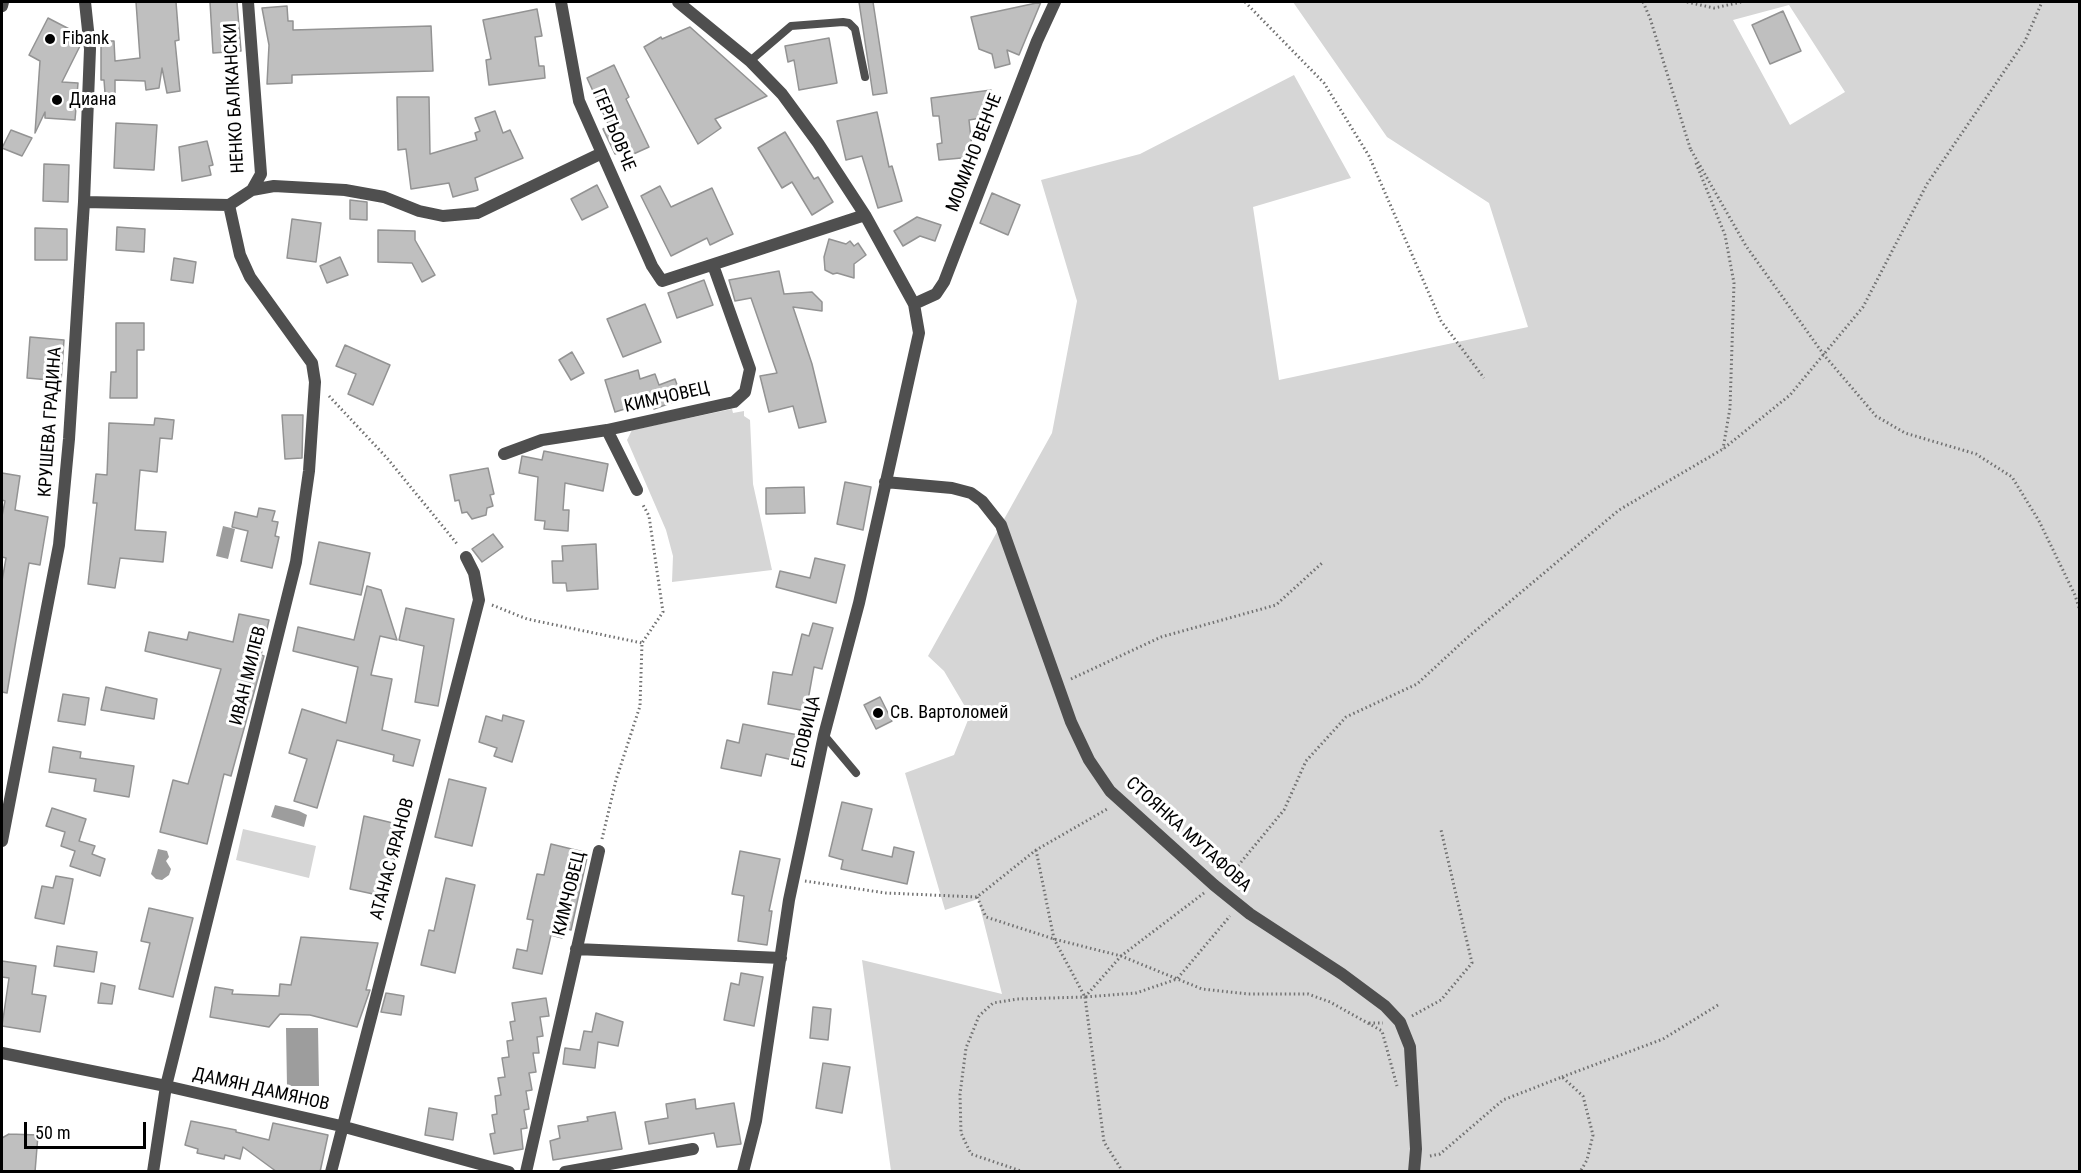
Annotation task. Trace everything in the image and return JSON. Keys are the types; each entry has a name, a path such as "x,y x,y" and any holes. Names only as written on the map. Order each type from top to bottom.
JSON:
{"street":[{"name":"КРУШЕВА ГРАДИНА","path":"2,841 59,545 69,439 84,202 90,49 86,2"},
{"name":"НЕНКО БАЛКАНСКИ","path":"248,2 261,174 252,190"},
{"name":"ГЕРГЬОВЧЕ","path":"561,2 579,101 652,266 662,281 713,265"},
{"path":"678,2 750,62 782,94 818,143 865,215 713,265"},
{"name":"МОМИНО ВЕНЧЕ","path":"914,304 936,294 944,282 1037,41 1055,2"},
{"path":"84,202 229,205 252,190 274,186 345,190 384,197 419,211 443,216 477,213 602,153"},
{"name":"ИВАН МИЛЕВ","path":"153,1172 166,1086 296,562 309,471 315,382 312,363 250,278 240,255 229,205"},
{"name":"ЕЛОВИЦА","path":"743,1172 756,1121 794,880 824,735 859,603 919,333 914,304 865,215"},
{"name":"КИМЧОВЕЦ","path":"636,490 607,430 734,402 745,392 750,369 713,265"},
{"path":"504,454 542,440 607,430"},
{"name":"СТОЯНКА МУТАФОВА","path":"885,482 952,488 972,493 989,510 1001,525 1071,722 1089,760 1120,801 1239,905 1342,974 1385,1006 1400,1022 1410,1047 1416,1149 1414,1172"},
{"name":"АТАНАС ЯРАНОВ","path":"332,1172 341,1126 479,600 474,573 466,556"},
{"name":"КИМЧОВЕЦ","path":"526,1172 599,851"},
{"path":"576,949 782,958"},
{"name":"ДАМЯН ДАМЯНОВ","path":"2,1053 166,1086 341,1126 509,1172"},
{"path":"565,1172 693,1149"}],"lane":[{"path":"750,62 791,26 843,22 849,23 855,29 865,78"},
{"path":"824,735 856,774"}],"path":[{"path":"1245,2 1324,83 1370,156 1441,321 1484,378"},
{"path":"1643,2 1691,150 1725,235 1734,283 1730,408 1723,449"},
{"path":"1687,2 1714,8 1742,2"},
{"path":"1085,997 1121,956 1237,867 1284,810 1306,761 1346,717 1417,684 1469,636 1619,510 1723,449 1790,395 1863,307 1927,184 2025,41 2042,2"},
{"path":"1691,150 1746,246 1824,355 1876,416 1905,433 1976,454 2012,477 2039,520 2075,595 2079,611"},
{"path":"315,382 387,458 433,512 466,556"},
{"path":"479,600 527,619 642,643 663,612 649,516 636,490"},
{"path":"1058,684 1161,637 1276,605 1322,563"},
{"name":"КИМЧОВЕЦ","path":"599,851 616,780 640,706 642,643"},
{"path":"794,880 886,893 976,897 1036,850 1120,801"},
{"path":"1367,1023 1400,1022 1441,1000 1472,963 1442,830"},
{"path":"1036,850 1054,939 1085,997 1104,1142 1123,1172"},
{"path":"976,897 986,917 1054,939 1121,956 1202,989 1248,994 1308,994 1330,1002 1382,1031 1397,1088"},
{"path":"1024,1172 971,1154 961,1133 960,1094 966,1048 979,1016 993,1004 1017,999 1136,993 1177,979 1239,905"},
{"path":"1416,1149 1424,1157 1440,1154 1503,1100 1663,1039 1718,1005"},
{"path":"1562,1077 1583,1096 1593,1135 1587,1160 1580,1172"}],"shaded area":[{"path":"1293,2 2079,2 2079,1171 891,1171 862,960 1002,994 978,899 945,910 905,773 954,755 970,715 944,671 928,656 1052,433 1077,301 1041,180 1140,154 1294,75 1351,178 1253,207 1279,380 1528,327 1489,203 1387,137","holes":["1789,5 1845,92 1790,125 1733,20"]},
{"path":"732,409 733,413 744,411 744,416 750,420 753,484 772,570 672,582 673,556 666,530 627,440 632,430"},
{"path":"45,426 55,426 54,446 43,445"},
{"path":"223,526 235,529 228,559 216,556"},
{"path":"275,805 307,815 304,827 271,817"},
{"path":"243,829 316,846 309,878 236,860"},
{"path":"158,849 167,851 169,857 166,861 171,869 169,875 162,880 156,879 151,874"},
{"path":"286,1028 318,1028 319,1086 287,1086"}],"building":[{"path":"136,2 176,2 179,40 175,41 180,91 167,93 162,68 159,88 146,90 145,81 115,80 115,93 105,93 104,80 101,80 101,41 114,41 115,61 140,58"},
{"path":"210,2 237,2 241,51 213,53"},
{"path":"859,2 873,2 887,93 873,95"},
{"path":"1041,2 1019,55 1007,50 1010,64 995,68 992,54 979,49 971,17"},
{"path":"287,6 288,21 293,21 293,30 431,26 433,71 292,75 292,83 267,84 269,45 262,8"},
{"path":"537,9 542,36 535,37 539,66 544,66 545,78 489,85 486,60 491,59 483,20"},
{"path":"1783,11 1801,51 1770,64 1752,25"},
{"path":"48,18 75,32 70,41 80,46 62,82 78,83 75,120 45,118 45,112 35,133 40,61 29,55"},
{"path":"690,27 767,96 715,119 721,128 698,144 644,47 661,37 662,39"},
{"path":"829,38 837,83 799,90 794,60 788,62 785,46"},
{"path":"614,65 629,97 626,99 649,147 629,156 626,149 615,154 603,129 609,126 587,78"},
{"path":"991,90 993,108 986,108 987,117 969,120 973,157 939,160 937,144 942,143 939,116 933,116 931,98"},
{"path":"397,97 429,97 430,154 477,140 475,133 480,131 475,118 495,111 503,133 510,130 523,158 475,178 478,190 453,197 449,183 411,189 406,149 398,150"},
{"path":"877,112 889,167 892,166 902,201 878,208 862,156 846,160 837,121"},
{"path":"116,123 157,125 154,170 114,168"},
{"path":"11,130 32,138 22,156 2,148"},
{"path":"785,132 814,179 818,177 833,202 812,215 792,182 782,188 758,148"},
{"path":"207,141 213,165 209,166 211,175 182,181 179,147"},
{"path":"44,164 69,165 68,202 43,201"},
{"path":"597,185 608,207 582,220 571,199"},
{"path":"660,186 671,207 712,188 733,234 710,245 707,238 671,256 641,196"},
{"path":"992,193 1020,205 1008,235 980,223"},
{"path":"350,200 367,202 367,220 350,219"},
{"path":"917,217 941,225 935,241 920,236 903,246 894,231"},
{"path":"292,219 321,223 316,262 287,258"},
{"path":"117,227 145,229 144,252 116,250"},
{"path":"35,228 67,229 67,260 35,260"},
{"path":"378,230 415,231 415,240 435,275 422,282 412,263 378,262"},
{"path":"829,239 846,244 850,241 854,246 858,243 866,255 854,264 854,278 825,270 824,257"},
{"path":"340,257 348,275 327,283 320,266"},
{"path":"174,258 196,262 193,283 171,280"},
{"path":"779,271 784,294 812,292 822,302 822,311 793,307 812,364 826,422 799,428 793,406 769,412 760,376 777,373 751,298 735,301 729,280"},
{"path":"704,280 713,305 677,318 668,293"},
{"path":"645,304 661,342 623,357 607,319"},
{"path":"116,323 144,323 144,350 137,350 137,398 110,398 111,372 116,372"},
{"path":"30,337 64,340 61,381 27,378"},
{"path":"345,345 390,365 373,405 348,394 356,374 336,366"},
{"path":"572,352 584,373 571,380 559,360"},
{"path":"638,370 640,379 655,374 659,385 675,379 682,399 654,409 651,401 615,412 605,380"},
{"path":"282,415 303,415 302,458 285,459"},
{"path":"155,418 174,420 172,439 160,438 157,472 140,470 135,530 166,532 163,562 120,558 115,588 88,584 97,503 93,503 96,474 107,475 109,423 154,425"},
{"path":"544,451 608,464 603,491 565,483 563,510 569,510 568,531 544,529 545,521 535,520 538,477 519,473 522,456 542,460"},
{"path":"488,468 494,494 490,495 493,506 487,508 486,515 472,519 467,512 462,513 459,500 455,501 450,475"},
{"path":"2,473 20,476 15,510 48,517 40,565 29,563 7,693 2,692 2,581 6,558 2,557 2,516 5,501 2,500"},
{"path":"845,482 871,487 863,530 837,524"},
{"path":"804,487 805,513 766,514 766,488"},
{"path":"259,508 275,511 272,521 278,522 275,536 279,537 272,568 241,561 248,531 232,527 235,512 257,517"},
{"path":"493,534 503,547 482,562 472,549"},
{"path":"319,542 370,553 361,595 310,584"},
{"path":"596,544 598,589 567,591 566,583 553,583 552,561 563,561 562,546"},
{"path":"815,558 845,565 836,603 776,587 780,571 810,578"},
{"path":"367,586 381,590 397,640 380,636 371,675 392,679 382,730 420,740 413,766 393,761 394,755 337,740 317,808 294,801 307,759 289,753 302,709 346,723 358,667 293,651 298,627 354,640"},
{"path":"406,608 454,619 438,706 415,702 424,646 399,640"},
{"path":"239,614 269,620 261,655 264,656 231,776 224,774 207,844 160,832 173,780 188,784 221,669 145,651 149,632 187,640 189,632 233,642"},
{"path":"813,623 833,628 822,669 814,667 806,711 768,704 773,672 792,675 802,634 809,636"},
{"path":"106,687 157,699 154,719 101,710"},
{"path":"63,694 89,698 85,725 58,721"},
{"name":"Св. Вартоломей","path":"880,697 892,721 876,729 864,705"},
{"path":"503,715 524,721 512,762 494,756 497,748 479,742 486,716 502,721"},
{"path":"743,724 798,735 793,760 766,754 761,776 721,768 727,740 739,743"},
{"path":"53,747 81,752 80,758 134,766 129,797 94,791 96,779 49,772"},
{"path":"449,779 486,788 472,846 435,837"},
{"path":"842,802 872,809 862,850 892,857 894,847 914,852 907,884 841,869 843,860 829,856"},
{"path":"52,808 86,819 79,841 95,846 92,854 105,859 100,876 70,866 75,851 61,846 65,832 46,826"},
{"path":"364,816 401,825 387,897 350,889"},
{"path":"551,844 588,853 571,930 564,928 562,938 551,935 542,974 513,968 517,949 527,951 533,920 527,919 537,874 544,875"},
{"path":"740,851 780,859 769,911 772,911 767,945 738,941 744,896 732,894"},
{"path":"56,876 73,879 64,924 35,918 42,886 53,888"},
{"path":"446,878 475,885 455,973 421,965 429,930 434,931"},
{"path":"149,908 193,918 173,997 139,989 150,943 141,941"},
{"path":"301,937 378,943 366,990 370,990 357,1027 310,1015 280,1014 269,1027 210,1017 215,987 233,990 232,994 279,996 280,984 291,985"},
{"path":"57,946 97,952 94,972 54,966"},
{"path":"2,961 36,966 32,994 46,996 40,1032 2,1026 9,978 2,977"},
{"path":"741,973 763,977 754,1026 724,1020 731,983 739,985"},
{"path":"101,983 115,986 112,1004 98,1003"},
{"path":"386,993 404,996 401,1015 381,1012"},
{"path":"546,998 549,1016 540,1017 543,1036 537,1037 539,1053 533,1053 536,1072 529,1073 532,1090 526,1091 529,1109 524,1110 527,1128 521,1129 523,1149 494,1154 490,1134 495,1133 492,1115 497,1114 495,1096 501,1095 498,1078 505,1077 502,1058 509,1057 507,1041 513,1040 510,1022 515,1021 512,1003"},
{"path":"813,1007 831,1009 828,1040 810,1038"},
{"path":"596,1013 623,1022 618,1046 598,1042 595,1068 563,1064 565,1048 580,1050 584,1031 592,1032"},
{"path":"823,1063 850,1067 842,1113 816,1108"},
{"path":"695,1099 696,1109 734,1103 741,1144 717,1147 714,1133 649,1144 645,1122 668,1118 666,1104"},
{"path":"429,1108 457,1113 453,1140 425,1135"},
{"path":"615,1112 622,1149 553,1160 550,1141 560,1138 558,1126 588,1121 587,1117"},
{"path":"191,1121 236,1130 236,1132 269,1140 273,1123 328,1135 320,1172 277,1172 243,1147 240,1159 225,1155 224,1159 197,1153 198,1149 185,1145"},
{"path":"9,1134 38,1135 35,1172 2,1172 2,1138"}],"place":[{"name":"Fibank","path":"50,39"},
{"name":"Диана","path":"57,100"},
{"name":"Св. Вартоломей","path":"878,713"}]}
